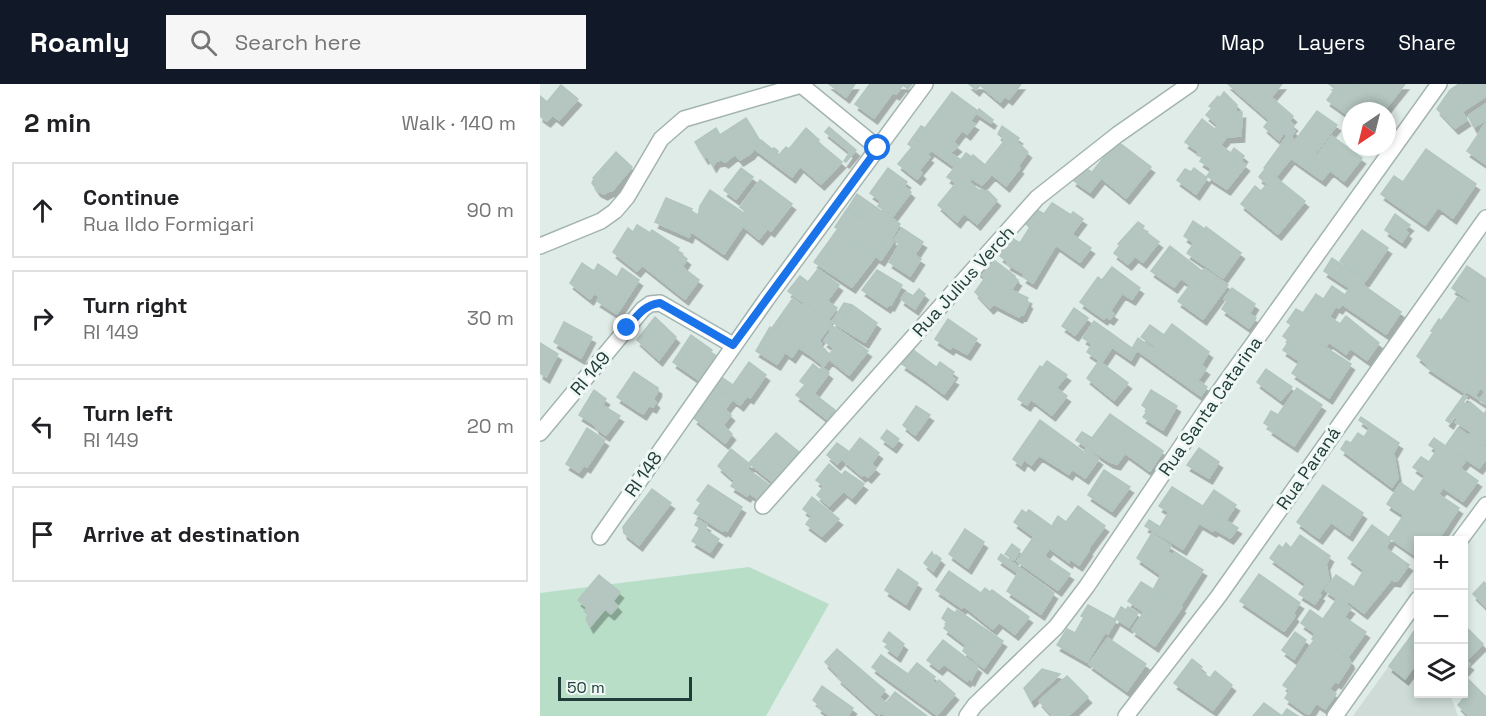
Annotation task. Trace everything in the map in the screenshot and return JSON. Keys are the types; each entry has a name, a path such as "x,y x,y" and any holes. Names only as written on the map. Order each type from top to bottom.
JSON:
{"street":[{"name":"RI 148","path":"600,537 733,345 925,84"},
{"name":"Rua Julius Verch","path":"762,506 1037,198 1116,135 1190,84"},
{"name":"Rua Santa Catarina","path":"967,716 975,705 1056,627 1087,586 1208,407 1439,84"},
{"path":"540,246 602,221 615,211 627,197 661,139 684,119 801,85 878,148"},
{"name":"Rua Paraná","path":"1126,716 1218,597 1486,218"},
{"name":"RI 149","path":"540,433 643,309 650,304 660,303 733,345"},
{"path":"1463,536 1486,505"},
{"path":"1335,716 1414,606"}],"shaded area":[{"path":"1389,666 1405,679 1414,667 1414,698 1451,698 1458,716 1353,716"}],"green space":[{"path":"749,567 829,604 766,716 540,716 540,593"}],"building":[{"path":"829,84 855,84 846,97"},
{"path":"870,84 912,84 908,89 903,85 896,94 893,92 874,118 855,104"},
{"path":"969,84 1021,84 1009,99 1005,96 1000,102 980,85 976,90"},
{"path":"1228,84 1282,84 1271,97 1293,116 1289,121 1294,125 1291,128 1295,131 1290,138"},
{"path":"1329,84 1353,84 1376,102 1342,102 1342,111 1327,100 1335,89"},
{"path":"1355,84 1405,84 1391,102 1378,102"},
{"path":"1459,84 1486,84 1486,96 1462,112 1467,120 1455,128 1437,109 1450,90"},
{"path":"561,85 578,99 559,120 553,115 547,121 540,116 540,96 547,102"},
{"path":"952,92 993,120 991,123 976,113 970,121 975,124 967,134 962,130 953,142 958,146 950,153 961,160 955,167 913,137 921,126 925,128"},
{"path":"1224,92 1237,105 1235,113 1242,112 1241,136 1224,137 1215,129 1218,125 1206,115 1212,108 1209,106"},
{"path":"1486,104 1486,120 1474,127 1468,116"},
{"path":"1317,111 1337,125 1313,156 1295,141"},
{"path":"746,118 760,141 751,153 740,160 735,154 725,162 716,161 713,166 695,142 716,128 720,135"},
{"path":"1202,119 1226,138 1220,145 1231,153 1234,148 1244,156 1241,161 1246,165 1227,189 1207,176 1212,169 1200,161 1203,157 1197,155 1199,152 1185,142"},
{"path":"1270,119 1284,132 1279,140 1264,127"},
{"path":"1486,125 1486,164 1467,151"},
{"path":"1002,126 1019,138 1017,142 1028,152 1018,166 1020,168 1006,186 992,174 982,185 955,167 966,153 972,157 973,155 985,165 1005,140 998,134"},
{"path":"829,127 856,150 846,162 844,161 850,152 825,132"},
{"path":"806,128 819,140 818,142 842,162 821,184 800,166 792,177 755,149 761,140 778,151 779,155 786,147 789,149"},
{"path":"1288,135 1330,170 1322,180 1291,158 1275,178 1264,168"},
{"path":"1332,136 1342,143 1342,156 1362,158 1344,181 1315,158"},
{"path":"913,137 931,150 927,155 930,157 919,170 922,173 917,179 898,164 912,147 908,144"},
{"path":"1117,141 1151,167 1126,198 1093,171"},
{"path":"1426,149 1476,184 1453,218 1438,207 1425,225 1381,194 1394,176 1403,182"},
{"path":"616,152 632,167 612,191 604,194 598,191 599,189 597,190 592,183 593,178"},
{"path":"1082,166 1101,178 1090,192 1073,180"},
{"path":"955,167 972,178 969,182 980,191 981,189 985,192 987,190 997,200 977,224 964,213 957,222 938,205 956,183 947,177"},
{"path":"741,168 753,177 736,199 724,190"},
{"path":"888,168 907,182 904,186 911,192 893,216 878,206 881,201 870,193"},
{"path":"1194,168 1207,178 1196,194 1177,180 1185,169 1191,172"},
{"path":"1265,169 1305,201 1278,234 1241,204 1255,186 1261,191 1267,184 1259,177"},
{"path":"760,180 792,204 771,231 740,207"},
{"path":"710,190 767,229 759,239 743,226 724,254 692,232 700,206"},
{"path":"857,194 900,224 891,239 848,208"},
{"path":"666,198 692,209 691,211 698,215 689,237 655,222"},
{"path":"1052,203 1071,215 1073,212 1083,219 1068,239 1070,241 1073,235 1091,248 1080,262 1056,245 1054,248 1026,224 1034,208 1044,214"},
{"path":"847,209 894,241 881,260 835,227"},
{"path":"1395,214 1410,225 1405,230 1408,233 1402,242 1385,230"},
{"path":"1193,221 1205,229 1206,227 1241,253 1223,278 1187,253 1194,243 1184,236"},
{"path":"1138,222 1144,226 1142,229 1159,242 1143,262 1135,256 1128,264 1114,253 1120,245 1118,244"},
{"path":"637,225 650,233 652,230 679,248 677,251 687,259 682,267 699,280 685,299 642,265 637,271 613,252 628,228 633,232"},
{"path":"1030,227 1054,248 1033,283 1023,277 1025,274 1007,264 1008,262 1000,256 1010,237 1020,243"},
{"path":"902,228 923,242 915,254 894,240"},
{"path":"837,230 875,257 852,287 814,262"},
{"path":"1362,230 1388,248 1366,280 1340,261"},
{"path":"899,245 921,259 910,276 889,262"},
{"path":"1170,246 1202,271 1204,269 1228,285 1203,319 1178,301 1190,285 1181,278 1174,287 1151,271"},
{"path":"986,254 1018,280 1011,290 1028,298 1029,303 1023,315 1019,317 994,304 990,308 975,292 985,278 977,270"},
{"path":"1332,258 1365,280 1363,285 1401,312 1386,334 1342,304 1339,308 1324,298 1332,286 1345,295 1350,288 1324,271"},
{"path":"582,263 594,271 598,264 617,277 622,268 639,280 617,314 597,301 600,297 594,293 590,299 570,283"},
{"path":"1467,266 1486,279 1486,312 1452,288"},
{"path":"1112,267 1140,288 1132,299 1122,293 1110,311 1114,314 1110,319 1106,316 1104,319 1080,302 1098,277 1102,280"},
{"path":"818,269 839,285 827,301 837,308 828,320 788,291 800,276 808,282"},
{"path":"877,270 902,285 891,305 887,307 862,290"},
{"path":"1232,288 1255,304 1249,314 1256,318 1249,328 1222,309 1227,301 1224,299"},
{"path":"919,289 925,294 915,309 901,299 906,292 913,296"},
{"path":"1316,294 1335,307 1329,317 1340,324 1346,316 1379,343 1367,360 1350,348 1346,354 1329,342 1325,347 1287,322 1296,309 1303,313"},
{"path":"1458,297 1471,305 1472,302 1486,312 1486,362 1465,393 1426,367 1428,365 1417,356 1439,319 1441,321"},
{"path":"793,298 802,306 804,303 815,310 805,324 806,329 813,334 801,349 772,328"},
{"path":"844,303 852,305 877,323 865,342 832,322"},
{"path":"1074,308 1088,318 1075,335 1062,326"},
{"path":"815,310 832,323 809,354 801,349 813,334 806,329 805,324"},
{"path":"655,317 676,337 659,360 637,340"},
{"path":"948,319 977,339 967,354 952,346 950,349 935,339"},
{"path":"1094,321 1136,351 1131,360 1112,347 1102,362 1087,352 1092,344 1083,338"},
{"path":"564,322 592,337 581,358 554,342"},
{"path":"1172,324 1209,352 1201,365 1206,369 1198,380 1153,349 1155,346 1141,337 1150,325 1164,335"},
{"path":"1291,325 1351,364 1329,398 1292,373 1300,361 1283,350 1289,341 1283,336"},
{"path":"829,326 833,329 835,327 868,351 849,375 829,359 824,366 809,354 818,341 822,344 820,347 830,354 834,348 824,341 831,331"},
{"path":"770,327 799,347 792,357 785,352 777,364 756,351"},
{"path":"691,335 712,350 710,352 715,355 699,380 673,362"},
{"path":"1138,338 1207,387 1201,396 1133,347"},
{"path":"540,343 558,354 546,377 540,373"},
{"path":"912,349 936,367 927,381 902,364"},
{"path":"1047,361 1067,375 1056,388 1067,396 1052,415 1031,399 1027,405 1018,399 1040,366 1042,368"},
{"path":"1099,361 1128,383 1114,400 1087,378"},
{"path":"749,362 766,375 750,398 747,396 740,405 716,385 721,377 733,385"},
{"path":"940,362 954,372 951,377 955,379 944,394 927,381"},
{"path":"813,364 829,373 815,392 800,381"},
{"path":"1484,365 1486,367 1486,389 1485,391 1480,388 1475,396 1480,399 1486,391 1486,404 1466,391"},
{"path":"1266,369 1292,387 1281,400 1257,382"},
{"path":"634,372 658,388 653,399 656,402 653,407 649,405 643,414 617,397"},
{"path":"715,386 733,399 725,409 731,415 723,425 732,434 725,443 694,418"},
{"path":"804,386 835,410 827,419 796,395"},
{"path":"1297,388 1322,405 1294,446 1264,423 1271,411 1278,415"},
{"path":"594,390 606,399 602,405 620,416 606,435 579,415"},
{"path":"1151,390 1177,406 1163,430 1143,417 1148,410 1142,405"},
{"path":"1464,395 1467,397 1463,402 1467,405 1470,402 1484,414 1486,411 1486,442 1483,446 1486,448 1486,459 1479,468 1446,445 1458,428 1469,436 1472,432 1455,422 1458,419 1454,416 1450,423 1446,420"},
{"path":"916,406 930,415 915,435 903,425"},
{"path":"1110,414 1163,451 1150,471 1125,453 1117,464 1110,462 1076,440 1082,432 1092,438"},
{"path":"1361,417 1399,443 1392,455 1394,455 1398,478 1392,487 1341,449 1346,441 1351,443 1358,433 1364,437 1370,428 1359,420"},
{"path":"1040,420 1084,452 1086,449 1099,459 1085,478 1072,469 1069,474 1039,455 1031,465 1024,459 1021,465 1013,459"},
{"path":"587,428 605,440 587,467 584,465 579,472 566,464"},
{"path":"887,430 899,439 893,447 881,438"},
{"path":"776,433 799,452 774,483 749,463"},
{"path":"860,438 879,453 871,464 876,468 868,477 864,474 862,476 843,460"},
{"path":"1434,438 1466,460 1460,468 1478,481 1463,501 1413,467 1421,457 1429,462 1437,450 1429,445"},
{"path":"837,443 848,451 837,464 827,455"},
{"path":"1199,448 1219,462 1209,478 1187,465"},
{"path":"731,449 751,465 747,469 771,486 758,499 749,493 747,496 731,486 735,481 718,466"},
{"path":"829,464 842,475 845,471 864,484 852,498 844,491 829,506 817,495 824,486 816,480"},
{"path":"1104,470 1130,487 1112,511 1088,495"},
{"path":"1425,476 1443,488 1438,494 1459,508 1444,531 1392,496 1401,483 1414,492"},
{"path":"708,485 742,507 727,531 724,529 723,531 694,513 701,503 697,500"},
{"path":"1323,485 1363,513 1349,535 1331,522 1319,538 1297,522"},
{"path":"1172,487 1238,528 1230,538 1199,523 1183,549 1145,526 1149,520 1160,527 1169,512 1159,506"},
{"path":"652,489 671,503 639,545 624,533 623,527"},
{"path":"1214,490 1236,505 1226,520 1203,506"},
{"path":"1392,496 1444,531 1440,536 1414,536 1414,554 1389,537 1404,515 1387,504"},
{"path":"812,497 839,519 822,536 806,524 812,516 803,509"},
{"path":"1078,506 1105,526 1079,565 1070,559 1069,562 1014,522 1022,510 1026,513 1029,510 1053,527 1058,516 1066,522"},
{"path":"698,520 707,525 705,530 719,539 710,552 692,541 699,530 699,527 695,525"},
{"path":"1372,525 1391,539 1387,549 1409,565 1397,581 1391,580 1364,613 1348,601 1346,605 1325,590 1336,575 1354,587 1364,570 1348,558"},
{"path":"965,529 984,542 968,568 949,554"},
{"path":"1152,533 1171,546 1167,552 1173,555 1175,552 1203,570 1181,605 1154,588 1161,575 1137,558"},
{"path":"1300,535 1330,556 1326,564 1329,580 1319,593 1270,558 1279,545 1283,548 1286,543 1291,548"},
{"path":"1033,538 1049,549 1044,556 1070,574 1058,590 1017,561"},
{"path":"1012,544 1020,550 1014,560 1005,554"},
{"path":"932,552 934,556 941,559 933,571 924,563"},
{"path":"1001,554 1054,593 1041,614 1007,591 1018,573 998,559"},
{"path":"898,569 918,583 906,604 885,590"},
{"path":"949,571 981,593 985,588 990,592 992,590 1029,617 1015,634 999,622 993,629 964,606 962,608 936,590"},
{"path":"1259,574 1300,603 1293,613 1295,616 1284,631 1240,601"},
{"path":"599,575 620,592 613,601 618,606 611,614 605,609 590,627 586,619 589,616 584,611 587,608 578,600"},
{"path":"1141,582 1182,607 1155,646 1132,630 1144,612 1128,601"},
{"path":"1484,582 1486,584 1486,607 1473,594"},
{"path":"1306,584 1321,595 1315,604 1299,594"},
{"path":"1337,599 1351,608 1344,617 1366,632 1348,657 1301,623 1310,610 1323,619"},
{"path":"1088,605 1116,620 1108,634 1105,632 1087,662 1057,645 1067,629 1075,633"},
{"path":"1121,607 1126,610 1128,607 1138,613 1129,627 1115,618"},
{"path":"948,608 955,613 957,610 1003,641 984,668 963,651 966,645 944,628 948,623 942,618"},
{"path":"1468,629 1483,644 1468,659"},
{"path":"1414,631 1414,649 1407,642"},
{"path":"889,632 904,644 897,656 885,647 888,644 883,641"},
{"path":"1295,632 1306,640 1294,659 1282,650"},
{"path":"1315,634 1351,663 1338,683 1335,681 1329,689 1297,666 1314,640 1312,639"},
{"path":"1108,638 1146,664 1127,691 1089,664"},
{"path":"943,640 978,667 971,680 969,678 967,681 944,664 939,669 927,660"},
{"path":"1406,643 1414,651 1414,667 1405,679 1389,666"},
{"path":"837,649 885,690 879,697 886,703 895,692 927,716 886,716 881,712 879,715 838,678 839,676 825,662"},
{"path":"881,655 908,674 917,663 935,677 932,681 936,684 939,680 955,694 937,715 872,667"},
{"path":"1192,659 1202,667 1199,670 1210,678 1215,671 1232,685 1213,710 1174,683"},
{"path":"1297,666 1336,694 1325,709 1316,703 1309,714 1285,698 1290,690 1283,685"},
{"path":"1042,669 1060,674 1031,701 1024,688"},
{"path":"1067,676 1088,697 1068,716 1053,716 1039,701"},
{"path":"1468,679 1486,697 1486,716 1469,716 1458,705 1464,698 1468,698"},
{"path":"822,686 853,708 848,716 830,716 818,707 819,705 813,700"},
{"path":"1264,703 1282,716 1253,716"},
{"path":"1287,709 1298,716 1282,716"}],"route":[{"path":"627,328 643,309 650,304 660,303 733,345 878,148"}]}
